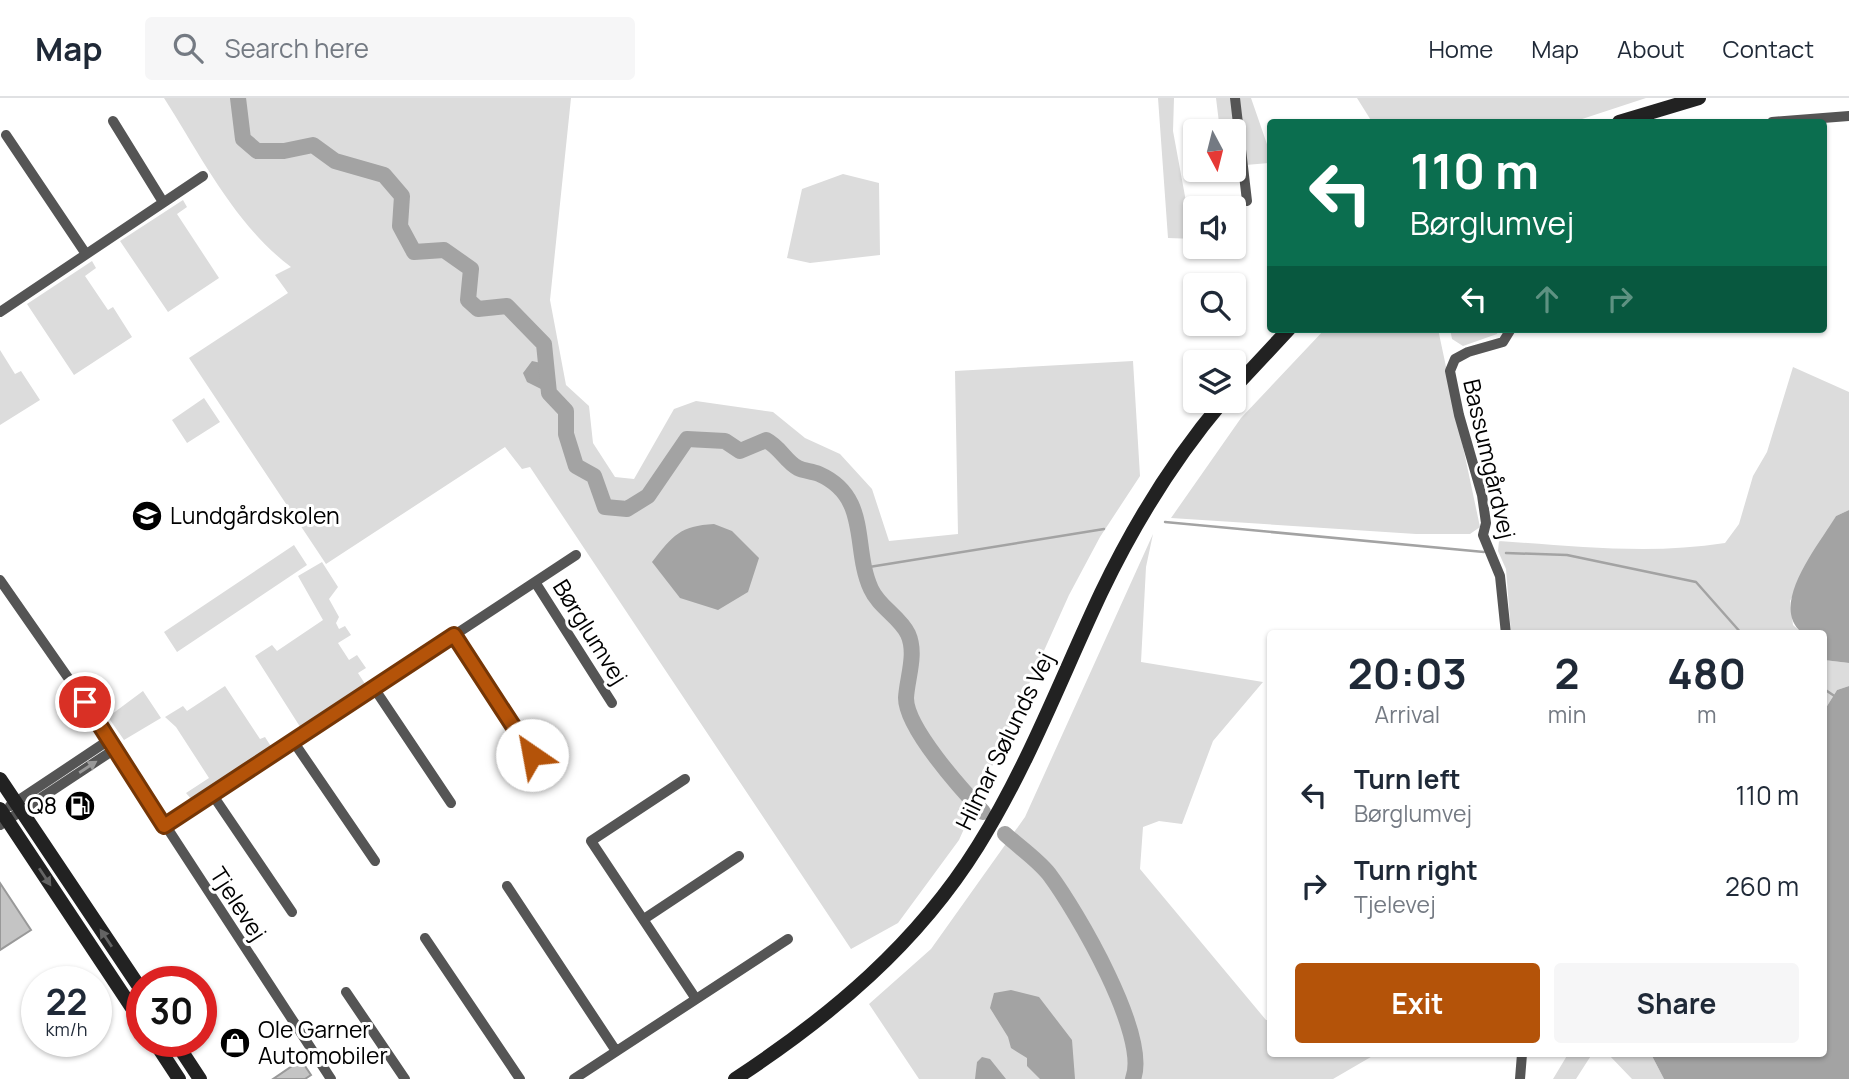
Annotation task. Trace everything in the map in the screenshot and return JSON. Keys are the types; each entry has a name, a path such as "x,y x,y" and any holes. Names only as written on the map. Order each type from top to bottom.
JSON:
{"street":[{"path":"1235,98 1247,201"},
{"path":"1629,119 1699,98"},
{"path":"1810,119 1849,116"},
{"path":"113,121 163,202"},
{"path":"5,135 86,254"},
{"path":"1,310 203,176"},
{"path":"1246,375 1285,333"},
{"name":"Bassumgårdvej","path":"1506,630 1500,576 1483,535 1486,523 1482,495 1459,415 1450,370 1455,359 1468,352 1503,342 1509,333"},
{"name":"Hilmar Sølunds Vej","path":"735,1079 819,1020 862,984 915,931 956,880 1017,776 1101,594 1138,523 1181,456 1214,413"},
{"name":"Børglumvej","path":"164,826 576,555"},
{"name":"Tjelevej","path":"0,580 112,745 331,1079"},
{"name":"Børglumvej","path":"535,582 612,703"},
{"path":"454,635 532,755"},
{"path":"374,688 451,803"},
{"path":"293,741 375,861"},
{"path":"112,745 2,815 126,999"},
{"path":"0,779 126,967"},
{"path":"685,779 591,841 696,999"},
{"path":"212,794 292,912"},
{"path":"644,919 739,856"},
{"path":"507,886 616,1051"},
{"path":"425,938 520,1079"},
{"path":"574,1079 789,939"},
{"path":"346,992 405,1079"},
{"path":"165,1057 179,1079"},
{"path":"186,1057 200,1079"},
{"path":"1520,1079 1522,1057"}],"shaded area":[{"path":"164,98 571,98 550,300 566,385 589,406 593,443 615,477 634,479 674,409 696,401 773,412 805,438 840,454 872,489 889,541 958,534 955,371 1133,361 1140,476 1100,537 1069,595 959,840 898,923 851,949 530,467 522,469 505,447 326,564 189,358 288,293 275,275 291,267 271,250 236,210"},
{"path":"1158,98 1174,98 1173,131 1185,196 1183,239 1168,238"},
{"path":"1216,98 1251,98 1267,144 1267,163 1246,165 1246,119 1219,119"},
{"path":"1357,98 1646,98 1582,119 1370,119"},
{"path":"843,174 879,183 880,255 810,263 787,258 802,189"},
{"path":"183,200 187,207 177,214 219,278 168,312 120,241"},
{"path":"92,261 96,268 85,276 108,310 113,307 132,337 74,375 27,304"},
{"path":"1321,333 1439,333 1480,527 1470,534 1416,534 1171,518 1241,418"},
{"path":"1451,333 1497,333 1463,346 1452,339"},
{"path":"0,350 15,374 21,371 40,400 0,425"},
{"path":"532,361 546,364 549,393 527,382 523,373"},
{"path":"1793,367 1849,392 1849,510 1836,516 1790,601 1793,625 1799,630 1511,630 1506,569 1498,551 1499,541 1640,549 1725,543 1739,524 1753,476 1767,452"},
{"path":"204,398 220,422 187,443 172,420"},
{"path":"1849,510 1849,663 1827,660 1827,630 1800,630 1793,621 1791,607 1793,591 1800,575 1836,516"},
{"path":"714,524 732,531 759,558 748,592 718,610 680,598 652,562 678,534 693,527"},
{"path":"1153,534 1146,567 1141,662 1263,682 1213,741 1182,824 1159,821 1143,827 1140,869 1267,1020 1267,1057 1371,1057 1333,1079 919,1079 869,1004 931,949 1025,817"},
{"path":"294,545 307,565 177,652 164,632"},
{"path":"322,562 338,587 329,599 339,617 336,623 339,629 345,626 351,635 338,643 349,660 357,655 366,668 358,673 369,690 304,733 255,656 272,645 277,651 323,620 298,576"},
{"path":"1827,660 1849,663 1849,686 1837,690 1827,706"},
{"path":"225,686 260,739 265,737 272,748 192,800 186,793 209,778 176,727 165,717 183,706 187,711"},
{"path":"1849,686 1849,1079 1664,1079 1653,1057 1827,1057 1827,706 1837,690"},
{"path":"143,691 161,718 124,740 108,717"},
{"path":"1011,990 1039,997 1072,1040 1075,1079 1040,1079 1027,1066 1027,1058 1011,1048 1008,1037 990,1008 994,993"},
{"path":"982,1057 990,1059 1006,1079 975,1079 977,1062"},
{"path":"1566,1057 1590,1057 1576,1079 1553,1079"},
{"path":"1611,1057 1653,1057 1664,1079 1632,1079"}],"building":[{"path":"0,883 31,930 0,950"},
{"path":"301,1060 311,1075 305,1079 273,1079"}],"waterway":[{"path":"238,98 243,139 257,151 284,151 313,145 335,161 384,175 402,196 400,226 414,252 444,250 471,269 468,300 478,309 507,306 544,344 549,393 566,411 566,434 576,466 594,476 605,507 627,509 648,496 687,439 725,441 740,451 766,440 800,469 819,474 835,484 846,496 853,510 865,573 871,589 900,622 911,642 912,658 906,698 908,711 937,758 983,812"},
{"path":"1165,522 1484,552"},
{"path":"863,568 1104,529"},
{"path":"1506,553 1567,555 1696,582 1738,630"},
{"path":"1827,691 1836,697"},
{"path":"1005,834 1049,874 1092,943 1108,974 1131,1034 1135,1059 1133,1079"}],"place":[{"name":"Lundgårdskolen","path":"147,516"},
{"name":"Q8","path":"80,806"},
{"name":"Ole Garner Automobiler","path":"235,1043"}],"route":[{"path":"85,702 164,826 454,635 532,755"}]}
